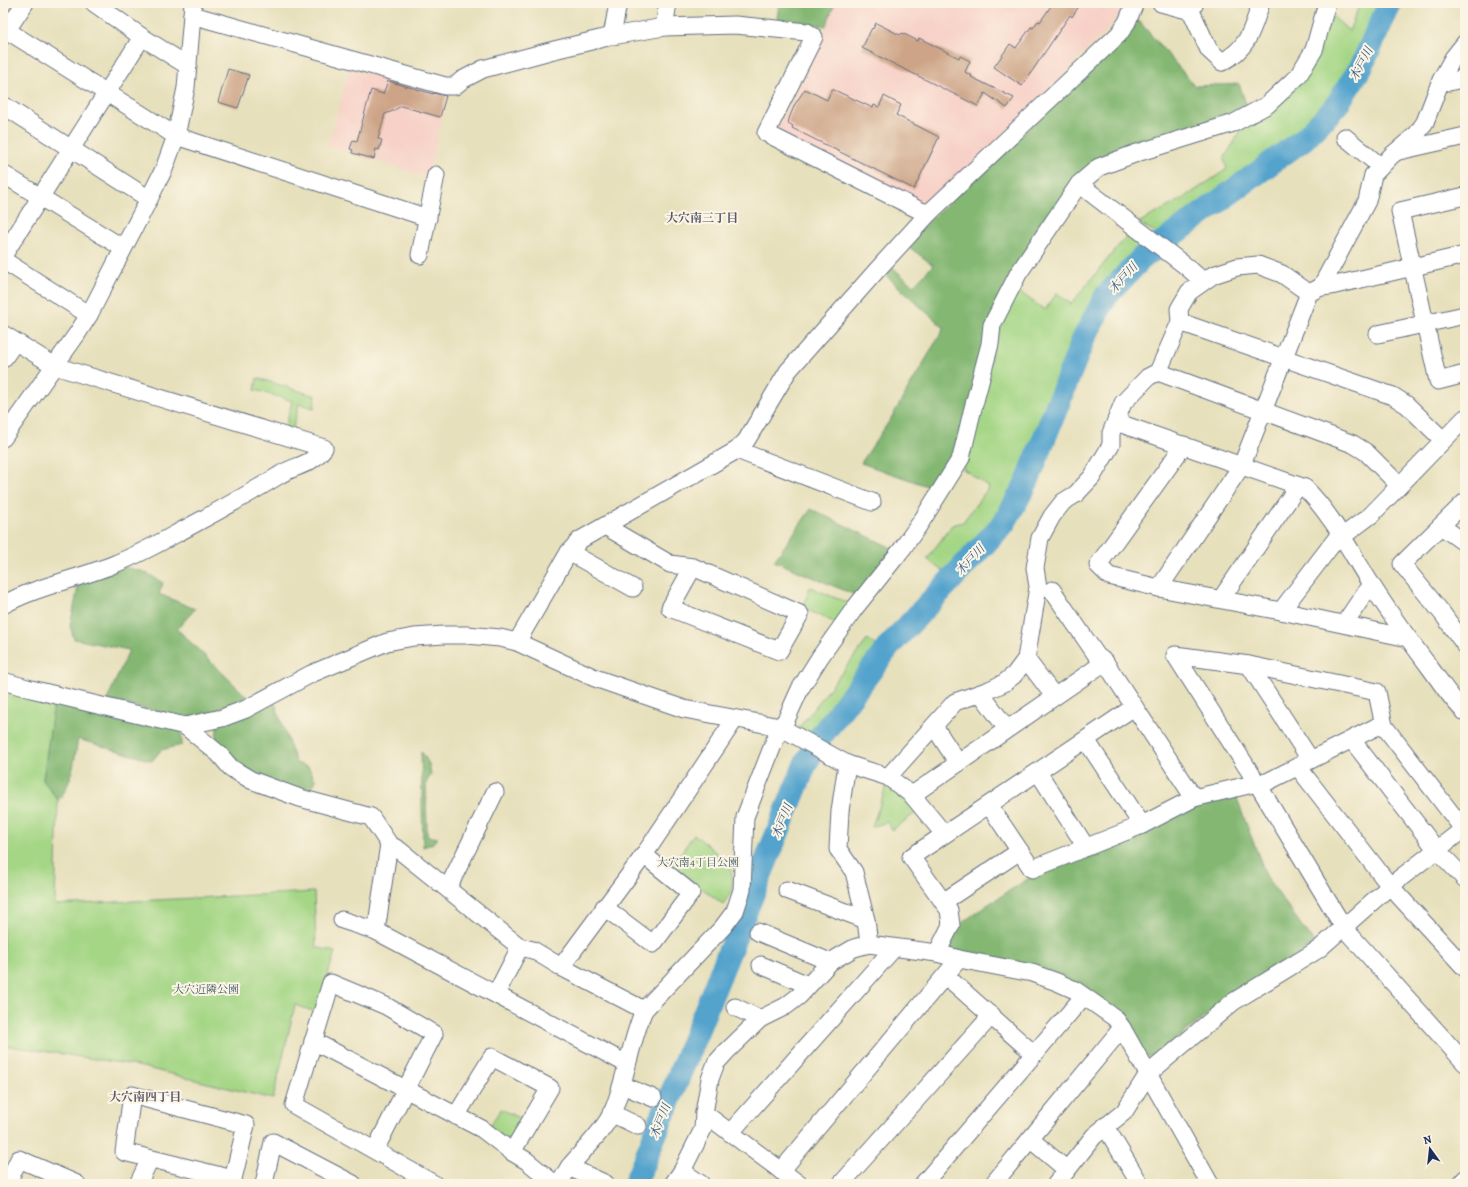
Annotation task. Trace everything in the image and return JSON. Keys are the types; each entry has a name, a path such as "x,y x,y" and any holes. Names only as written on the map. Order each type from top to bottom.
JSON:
{"street":[{"path":"25,3 4,32 176,136 428,218"},
{"path":"94,3 118,11 142,37 188,66"},
{"path":"612,36 618,3"},
{"path":"664,27 668,3"},
{"path":"517,642 569,552 580,540 737,450 746,441 788,372 877,270 929,212 1119,34 1127,22 1135,3"},
{"path":"1161,3 1193,7 1209,50 1222,62 1231,57 1246,42 1261,3"},
{"path":"558,1184 569,1167 597,1136 611,1113 622,1085 637,1027 644,1010 723,927 735,911 742,890 746,817 780,727 786,720 800,689 820,657 854,609 902,549 961,458 990,344 992,326 1018,274 1079,184 1099,167 1136,153 1234,123 1267,105 1298,76 1314,50 1327,3"},
{"path":"3,438 55,366 89,315 150,199 164,169 176,136 182,110 188,66 192,9 445,86 455,86 462,80 483,69 612,36 664,27 735,25 808,32 814,37 766,133 921,211 929,212"},
{"path":"3,256 105,93 142,37"},
{"path":"1159,588 1242,465 1282,359 1315,290 1367,201 1373,175 1380,166 1417,134 1425,122 1441,80 1453,58 1465,43"},
{"path":"3,105 150,199"},
{"path":"1396,152 1465,136"},
{"path":"1345,137 1380,166"},
{"path":"3,174 123,248"},
{"path":"420,255 436,175"},
{"path":"1079,184 1195,274 1213,275 1237,267 1258,265 1282,274 1315,290 1465,255"},
{"path":"1465,196 1400,211 1438,381 1465,374"},
{"path":"3,260 89,315"},
{"path":"888,777 955,702 1004,684 1014,675 1026,659 1038,587 1035,568 1040,538 1052,516 1063,502 1076,494 1092,477 1111,445 1110,433 1123,403 1148,377 1158,372 1180,322 1179,309 1189,292 1195,274"},
{"path":"1378,334 1465,315"},
{"path":"1180,322 1282,359 1393,396 1407,405 1443,440"},
{"path":"3,359 9,338 55,366 324,448 318,456 308,463 281,474 240,500 126,560 30,592 3,605"},
{"path":"1158,372 1262,412 1353,444 1366,452 1399,485"},
{"path":"1281,611 1336,539 1343,536 1371,515 1465,418"},
{"path":"1116,422 1305,488 1317,500 1343,536 1371,584 1454,702 1464,709"},
{"path":"1184,445 1098,565 1109,576 1159,588 1281,611 1408,638"},
{"path":"737,450 872,502"},
{"path":"1221,599 1298,486"},
{"path":"1464,640 1402,564 1465,502"},
{"path":"606,526 670,564 693,567 800,614 779,651 670,608 693,567"},
{"path":"1441,526 1465,543"},
{"path":"569,552 633,588"},
{"path":"1344,624 1371,584"},
{"path":"1052,590 1097,656 1105,662 1194,798"},
{"path":"3,681 34,690 185,726 222,718 246,709 311,674 387,642 414,637 466,634 500,638 517,642 595,678 684,709 780,727 847,764 888,777 912,795 944,834"},
{"path":"1056,1184 1094,1136 1124,1112 1148,1074 1233,1002 1319,949 1344,928 1390,886 1436,849 1464,829 1384,726 1377,692 1249,665 1174,655 1257,783 1344,928 1465,1063"},
{"path":"1026,659 1054,696"},
{"path":"912,795 1007,728 1105,662"},
{"path":"1249,665 1304,763 1390,886 1465,968"},
{"path":"985,699 1007,728"},
{"path":"937,953 951,925 949,910 911,857 1134,707"},
{"path":"561,967 644,855 735,719"},
{"path":"185,726 219,754 231,768 251,780 300,798 371,817 389,844 448,888 520,947 533,950 561,967 644,1010"},
{"path":"934,726 958,763"},
{"path":"989,805 1032,869 1142,825 1194,798 1267,782 1376,727 1384,726"},
{"path":"1086,740 1142,825"},
{"path":"1352,740 1436,849 1465,879"},
{"path":"847,764 840,811 838,849 854,872 866,920 869,944"},
{"path":"1038,772 1086,847"},
{"path":"448,888 495,792"},
{"path":"376,931 389,844"},
{"path":"943,902 1020,851"},
{"path":"604,907 653,944 691,893 644,855"},
{"path":"787,890 866,920"},
{"path":"342,920 376,931 627,1064"},
{"path":"758,932 830,962"},
{"path":"701,1184 678,1178 703,1128 710,1079 716,1063 760,1019 786,1006 799,996 830,962 854,948 869,944 937,953 959,959 1032,973 1075,990 1115,1018 1210,1184"},
{"path":"496,994 520,947"},
{"path":"730,1133 894,948"},
{"path":"781,1171 959,959"},
{"path":"761,964 808,985"},
{"path":"946,976 1034,1054"},
{"path":"375,1150 434,1034 386,1006 331,983 294,1105 434,1184"},
{"path":"922,1184 1083,997"},
{"path":"735,1007 760,1019"},
{"path":"841,1184 992,1016"},
{"path":"993,1184 1122,1028"},
{"path":"313,1041 482,1129 512,1152 527,1161 555,1184"},
{"path":"456,1116 492,1057 550,1088 512,1152"},
{"path":"622,1085 653,1098"},
{"path":"132,1095 246,1125 233,1179 203,1178 150,1159 124,1152 132,1095"},
{"path":"611,1113 638,1126"},
{"path":"704,1114 799,1184"},
{"path":"1105,1126 1133,1180"},
{"path":"1030,1139 1067,1170"},
{"path":"264,1184 273,1142 353,1184"},
{"path":"138,1184 150,1159"},
{"path":"7,1184 19,1160 77,1184"},
{"path":"569,1167 606,1184"},
{"path":"1461,1184 1465,1179"}],"shaded area":[{"path":"835,3 1124,3 1121,12 1110,27 1060,77 1046,96 930,207 778,135 777,128 818,51"},
{"path":"350,68 448,94 428,177 328,146"}],"green space":[{"path":"779,3 835,3 826,26 777,19"},
{"path":"1360,3 1383,3 1365,46 1334,101 1300,137 1159,234 1138,223 1184,198 1227,169 1224,159 1246,122 1269,108 1331,15 1349,31"},
{"path":"1138,20 1195,86 1239,84 1247,107 1232,119 1098,162 1015,271 955,453 936,489 861,463 890,420 944,328 881,271 888,263 913,286 933,265 905,244 1124,39 1133,29"},
{"path":"1133,228 1146,245 1101,290 1056,390 1024,470 997,521 945,573 927,559 952,525 963,522 989,487 963,469 994,344 1015,289 1045,310 1057,293 1071,304"},
{"path":"257,378 316,396 314,408 299,404 292,431 285,430 292,401 255,390"},
{"path":"811,509 896,550 860,597 774,561"},
{"path":"124,567 145,572 163,583 159,594 195,609 177,629 247,697 194,720 107,700 129,650 74,639 70,626 79,583"},
{"path":"810,587 850,604 838,624 803,608"},
{"path":"868,639 882,651 814,737 798,729"},
{"name":"大穴近隣公園","path":"3,688 54,703 43,780 58,800 55,905 314,892 316,947 335,952 316,1012 295,1005 273,1099 134,1065 3,1045"},
{"path":"272,695 296,763 308,767 316,781 305,796 252,777 216,744 216,720"},
{"path":"54,703 181,725 182,745 161,750 152,761 78,739 70,779 63,794 58,800 43,780"},
{"path":"421,751 429,764 431,774 426,783 427,836 438,838 432,844 423,847"},
{"path":"887,784 909,801 917,812 892,830 887,822 872,827"},
{"path":"1235,794 1267,878 1315,944 1230,997 1154,1057 1142,1055 1116,1012 952,951 949,945 958,926 981,909 1037,873 1197,802"},
{"name":"大穴南4丁目公園","path":"694,834 731,865 733,890 723,904 672,866"},
{"path":"501,1109 523,1120 515,1136 506,1139 489,1127"}],"building":[{"path":"1053,3 1081,3 1072,17 1070,15 1022,86 994,67 1010,44 1016,48 1031,27 1033,28 1038,21 1040,22"},
{"path":"876,23 900,35 902,33 918,41 919,38 959,58 960,56 970,61 965,72 972,76 971,77 1014,98 1007,108 985,93 978,106 862,48"},
{"path":"228,69 249,75 238,108 218,102"},
{"path":"388,81 433,94 446,96 440,117 401,106 385,114 378,139 382,140 379,150 376,149 374,159 352,153 353,150 350,149 353,140 357,141 371,90 383,94"},
{"path":"805,89 827,100 832,89 873,108 874,105 879,107 884,96 901,105 896,115 939,137 914,189 792,128 793,126 788,123 790,116 795,104"}],"waterway":[{"name":"木戸川","path":"635,1184 805,765 821,736 890,645 1004,523 1027,482 1083,340 1106,296 1142,258 1305,138 1336,106 1361,67 1390,3"}],"district":[{"name":"大穴南三丁目","path":"702,218"},
{"name":"大穴南四丁目","path":"145,1097"}]}
